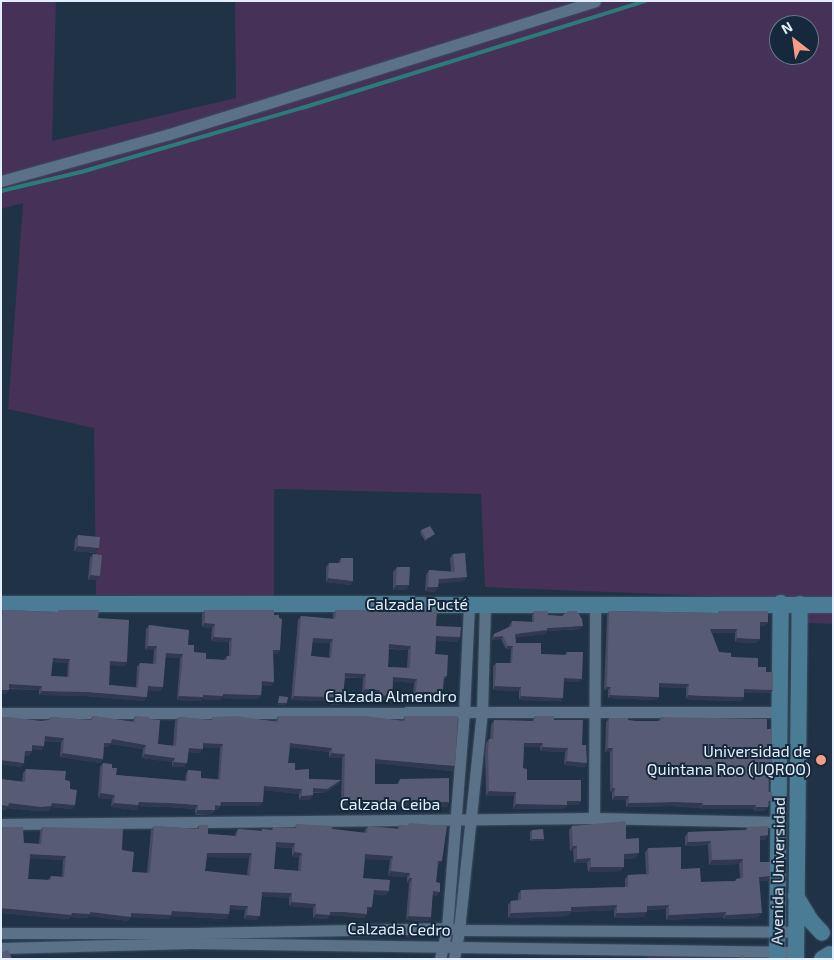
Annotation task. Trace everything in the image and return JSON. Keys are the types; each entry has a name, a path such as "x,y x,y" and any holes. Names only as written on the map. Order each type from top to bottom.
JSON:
{"street":[{"path":"1,181 170,134 595,1"},
{"name":"Calzada Pucté","path":"1,604 477,605 781,603 833,605"},
{"name":"Avenida Universidad","path":"777,956 779,932 781,603"},
{"path":"594,818 596,604"},
{"name":"Avenida Universidad","path":"796,956 800,604"},
{"path":"440,959 446,928 464,712 477,605"},
{"path":"454,959 455,946 460,930 469,819 482,712 477,605"},
{"name":"Calzada Almendro","path":"1,713 482,712 596,714 780,712"},
{"name":"Calzada Ceiba","path":"1,824 594,818 780,822"},
{"path":"796,895 811,921 822,933"},
{"name":"Calzada Cedro","path":"1,933 194,933 446,928 460,930 796,932"},
{"name":"Calzada Cedro","path":"1,948 190,943 455,946 796,956"}],"shaded area":[{"path":"1,1 56,1 52,141 236,98 235,1 833,1 833,624 810,623 758,598 485,587 481,494 274,489 274,596 96,595 94,428 8,409 23,203 1,209"},
{"path":"648,953 760,955 761,959 647,959"}],"building":[{"path":"430,526 435,534 426,539 421,530"},
{"path":"78,535 100,537 99,548 78,546"},
{"path":"465,553 467,577 439,579 438,587 428,587 429,570 455,572 453,554"},
{"path":"93,554 102,555 100,576 91,575"},
{"path":"341,558 353,558 353,581 328,578 329,563 341,563"},
{"path":"397,567 410,567 409,585 396,585"},
{"path":"3,610 59,612 59,610 99,610 98,618 129,620 127,662 110,661 109,685 138,688 140,663 156,664 157,646 148,646 149,625 189,630 188,645 194,645 194,652 206,653 206,659 227,660 227,656 231,656 232,638 214,637 215,624 205,623 205,610 274,610 274,615 279,615 279,618 282,619 280,650 273,650 274,682 262,681 261,695 223,694 223,696 203,695 203,697 179,696 183,654 166,653 163,687 148,686 147,697 88,692 42,691 42,686 9,684 9,690 1,690 1,625","holes":["53,658 70,659 69,677 51,676"]},
{"path":"336,610 437,610 436,626 461,627 460,637 436,636 435,654 448,655 447,676 444,676 443,690 437,690 437,693 416,692 417,679 393,677 392,696 379,695 380,690 365,689 366,674 345,673 343,701 334,701 334,697 294,696 301,616 335,619","holes":["313,638 333,639 331,658 311,656","389,644 411,646 410,668 388,667"]},
{"path":"534,611 548,611 548,615 562,616 568,611 577,611 582,619 583,626 547,628 547,630 515,634 516,643 541,643 541,654 567,655 567,652 583,652 582,679 564,678 563,698 521,696 521,687 495,686 496,663 512,663 513,646 508,646 503,636 494,637 494,634 512,626 512,621 534,622"},
{"path":"609,611 719,613 720,611 768,611 768,622 760,622 760,639 737,638 737,629 710,629 719,652 731,653 731,657 758,658 758,667 766,667 766,672 773,672 773,690 744,689 744,697 703,696 688,695 689,684 659,683 659,697 610,695 611,687 607,687"},
{"path":"279,696 288,697 287,703 278,703"},
{"path":"93,716 135,722 135,716 160,720 158,744 176,746 178,717 212,720 212,717 236,716 278,722 278,716 365,716 405,721 405,716 458,716 455,766 375,759 375,784 399,784 400,779 449,778 449,802 347,801 344,799 345,754 332,753 332,748 290,743 288,763 295,763 295,770 309,769 309,779 341,780 327,789 313,788 313,795 302,796 302,789 264,786 263,802 221,802 220,806 215,805 215,810 198,810 198,805 139,802 138,805 114,803 115,795 101,793 103,763 112,764 112,768 117,768 116,775 187,781 188,770 201,771 201,778 220,780 223,744 203,743 203,749 189,748 187,763 174,762 175,758 145,754 146,745 112,739 111,743 104,743 103,759 63,753 64,738 45,736 44,746 32,745 32,751 25,751 24,763 1,760 1,717 41,721 50,720 50,717 92,720"},
{"path":"535,716 554,716 554,720 583,720 582,745 586,745 587,763 567,761 568,748 543,747 543,743 524,743 523,768 527,769 527,780 581,780 581,801 567,801 567,805 516,804 516,792 489,791 488,751 489,739 493,739 494,720 534,721"},
{"path":"661,717 767,719 767,729 772,729 772,762 771,768 769,768 768,792 772,792 772,801 768,801 768,807 675,802 629,803 629,796 615,796 615,788 613,788 613,748 608,748 609,718 661,721"},
{"path":"26,769 66,771 65,780 70,781 70,789 77,790 75,805 52,803 51,806 41,807 9,803 8,806 1,805 1,779 25,782"},
{"path":"626,821 626,839 639,838 639,853 624,854 624,867 591,867 591,858 577,859 577,846 573,846 572,826"},
{"path":"410,823 447,826 442,861 438,861 436,882 440,883 440,892 433,891 431,917 409,916 412,878 410,878 410,873 391,871 393,856 365,854 363,878 390,880 389,891 374,890 372,907 367,907 367,914 330,912 330,915 316,914 316,904 292,902 292,893 262,892 260,916 247,915 248,906 230,905 229,914 172,911 171,915 131,913 131,917 90,912 90,914 72,913 71,915 1,908 2,827 23,827 24,843 41,844 43,827 123,829 122,850 134,852 132,872 150,873 154,826 199,829 199,825 208,825 208,834 237,836 238,829 262,831 262,829 273,830 273,827 296,828 297,824 332,826 332,829 367,833 368,826 399,829 399,825 409,826","holes":["276,842 295,843 295,852 302,853 301,871 274,869","207,853 252,853 250,876 205,871","30,854 66,856 64,877 51,876 51,880 28,879"]},
{"path":"768,826 768,835 760,836 760,862 770,862 770,876 759,877 762,913 726,915 726,912 669,915 669,905 647,906 647,912 617,913 617,905 571,907 571,911 511,913 511,901 521,900 521,890 628,887 628,875 649,874 648,848 681,847 681,869 700,868 701,882 736,881 736,879 743,878 743,859 712,860 711,841 688,842 688,832 747,830 747,827"},
{"path":"543,829 544,839 532,839 532,830"},
{"path":"8,950 12,959 1,959 1,953"},
{"path":"742,955 746,959 738,959"},
{"path":"533,958 573,959 532,959"}],"waterway":[{"path":"1,191 81,172 302,108 646,1"}],"place":[{"name":"Universidad de Quintana Roo (UQROO)","path":"821,760"}]}
